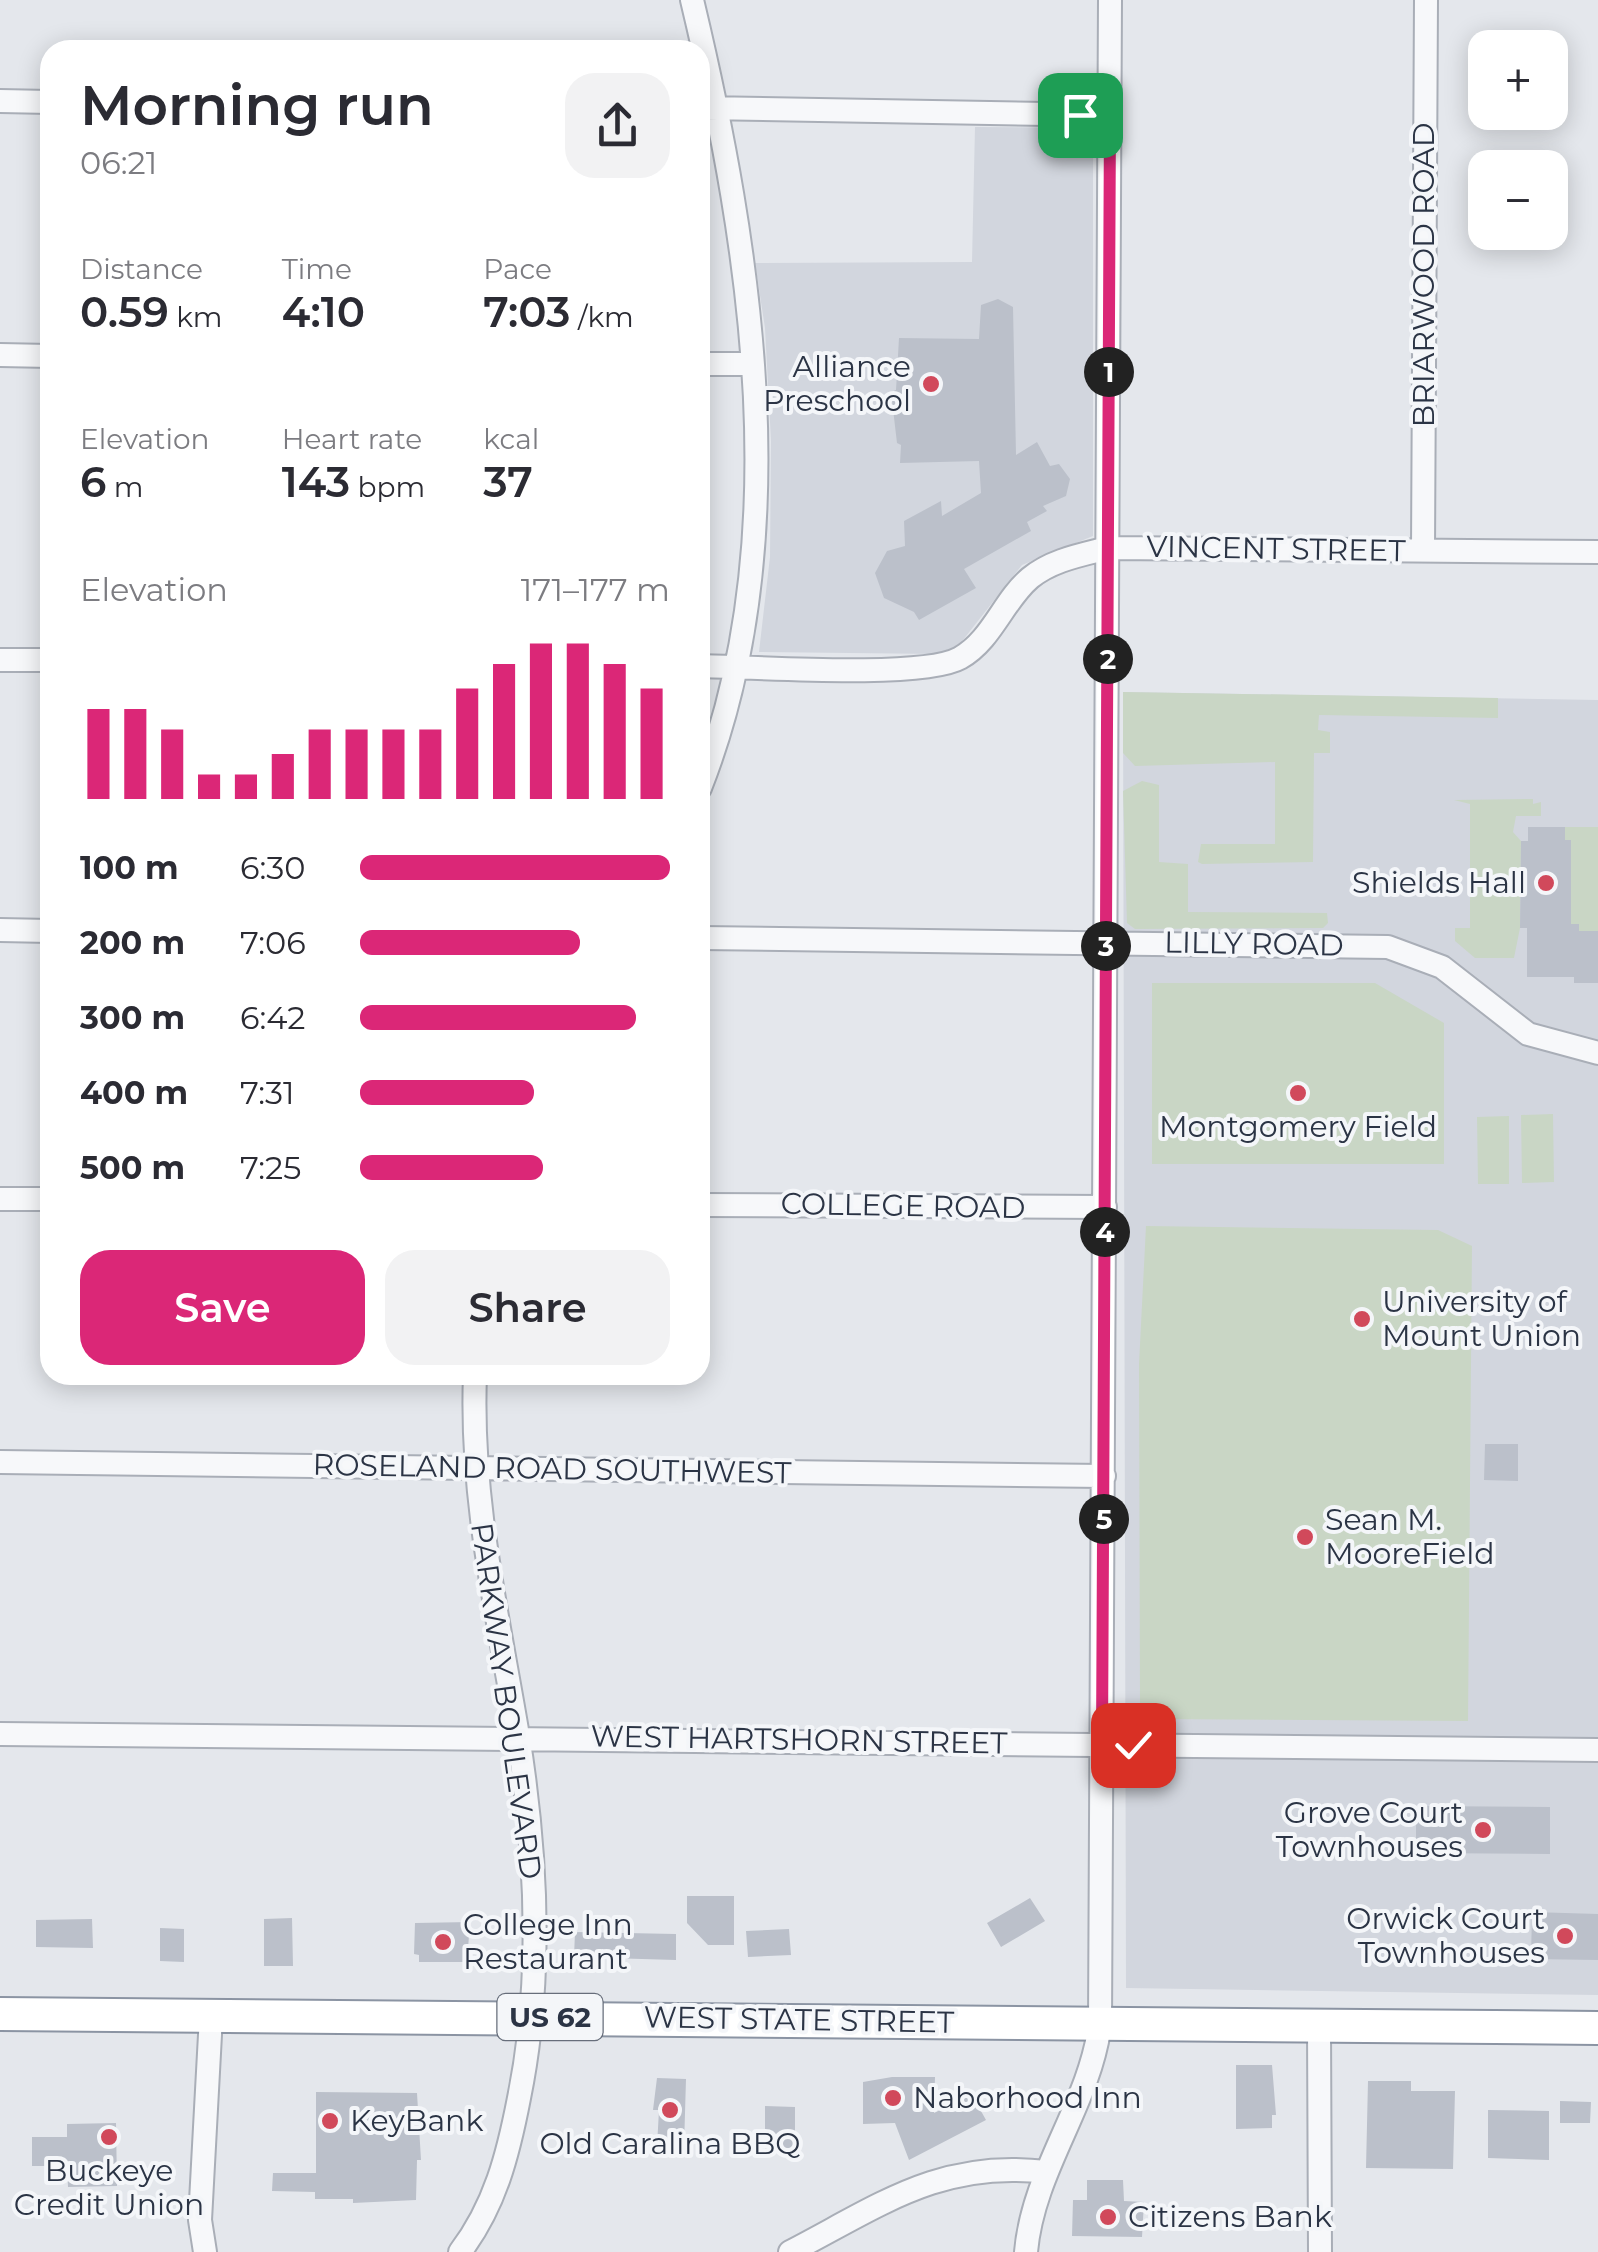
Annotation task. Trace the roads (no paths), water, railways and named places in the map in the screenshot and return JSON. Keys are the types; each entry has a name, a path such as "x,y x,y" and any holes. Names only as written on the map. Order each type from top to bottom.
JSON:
{"highway":[{"name":"WEST STATE STREET","path":"0,2014 1598,2028"}],"street":[{"path":"692,0 698,40"},
{"path":"1026,2252 1046,2172 1092,2066 1100,2024 1110,0"},
{"name":"BRIARWOOD ROAD","path":"1423,550 1426,0"},
{"path":"0,101 40,102"},
{"path":"710,108 1110,115"},
{"path":"710,118 739,259 750,364 757,531 738,667 710,756"},
{"path":"0,355 40,356"},
{"path":"710,364 750,364"},
{"name":"VINCENT STREET","path":"710,666 903,669 948,664 979,643 1032,576 1060,561 1108,548 1598,552"},
{"path":"0,660 40,660"},
{"path":"0,930 40,931"},
{"name":"LILLY ROAD","path":"710,938 1388,947 1442,968 1528,1034 1565,1048 1598,1053"},
{"path":"0,1199 40,1199"},
{"name":"COLLEGE ROAD","path":"710,1204 1105,1208"},
{"name":"PARKWAY BOULEVARD","path":"460,2252 480,2224 500,2178 533,2017 535,1929 518,1737 486,1559 477,1469 475,1385"},
{"name":"ROSELAND ROAD SOUTHWEST","path":"0,1462 1104,1476"},
{"name":"WEST HARTSHORN STREET","path":"0,1734 1598,1750"},
{"path":"205,2252 200,2210 211,2016"},
{"path":"1319,2026 1320,2252"},
{"path":"790,2252 954,2173 1003,2168 1046,2172"}],"place":[{"name":"Alliance Preschool","path":"931,384"},
{"name":"Shields Hall","path":"1546,883"},
{"name":"Montgomery Field","path":"1298,1093"},
{"name":"University of Mount Union","path":"1362,1319"},
{"name":"Sean M. MooreField","path":"1305,1537"},
{"name":"Grove Court Townhouses","path":"1483,1830"},
{"name":"Orwick Court Townhouses","path":"1565,1936"},
{"name":"College Inn Restaurant","path":"443,1942"},
{"name":"Naborhood Inn","path":"893,2098"},
{"name":"Old Caralina BBQ","path":"670,2110"},
{"name":"KeyBank","path":"330,2121"},
{"name":"Buckeye Credit Union","path":"109,2137"},
{"name":"Citizens Bank","path":"1108,2217"}]}
